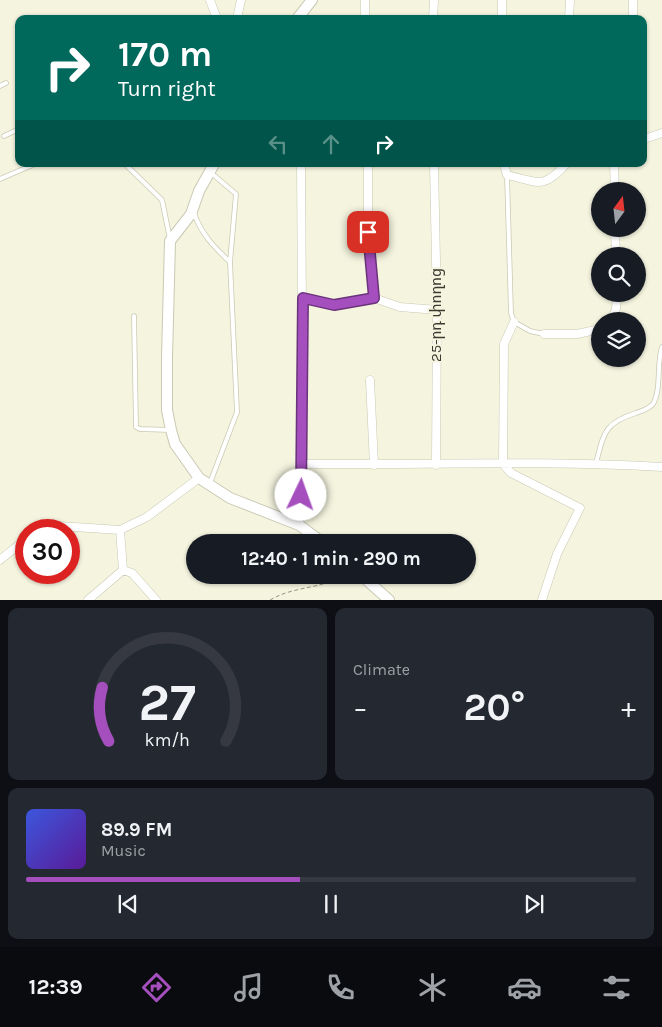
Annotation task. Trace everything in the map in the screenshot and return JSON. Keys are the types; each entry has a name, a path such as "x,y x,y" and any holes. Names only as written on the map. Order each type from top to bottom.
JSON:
{"street":[{"path":"210,0 216,15"},
{"path":"238,15 241,0"},
{"path":"300,15 312,0"},
{"path":"365,0 365,15"},
{"path":"433,15 434,0"},
{"path":"502,0 502,15"},
{"path":"569,15 570,0"},
{"path":"633,0 633,15"},
{"path":"647,138 662,133"},
{"path":"299,525 303,464 301,167"},
{"path":"368,167 368,232 374,298"},
{"name":"25-րդ փողոց","path":"434,167 437,310 436,465"},
{"path":"505,167 507,175 541,183 552,179 563,167"},
{"path":"614,167 615,182"},
{"path":"212,168 199,191 193,209 170,241 167,358 168,410 171,430 175,444 199,478 230,498 299,525 311,534"},
{"path":"303,298 334,305 374,298 400,307 437,310"},
{"path":"514,322 504,344 503,464 511,473 580,508 557,554 542,600"},
{"path":"544,334 577,334 591,331"},
{"path":"370,380 374,465"},
{"path":"303,464 596,463 662,467"},
{"path":"80,527 120,530 147,517 199,478"},
{"path":"120,530 123,570"},
{"path":"0,560 15,548"},
{"path":"88,600 123,570"},
{"path":"123,570 132,573 156,600"},
{"path":"371,584 389,600"}],"lane":[{"path":"0,86 6,83"},
{"path":"4,136 15,131"},
{"path":"0,179 28,167"},
{"path":"128,167 162,200 170,241"},
{"path":"209,485 237,412 230,262 236,194 212,168"},
{"path":"507,175 511,313 514,322 530,331 544,334"},
{"path":"193,209 198,226 214,247 230,262"},
{"path":"134,316 136,427 140,429 171,430"},
{"path":"596,463 607,429 618,418 644,410 652,405 659,389 662,347"},
{"path":"656,396 662,398"}],"path":[{"path":"270,600 283,592 299,587 321,584"}],"route":[{"path":"301,495 303,464 303,298 327,305 352,303 374,298 368,232"}]}
